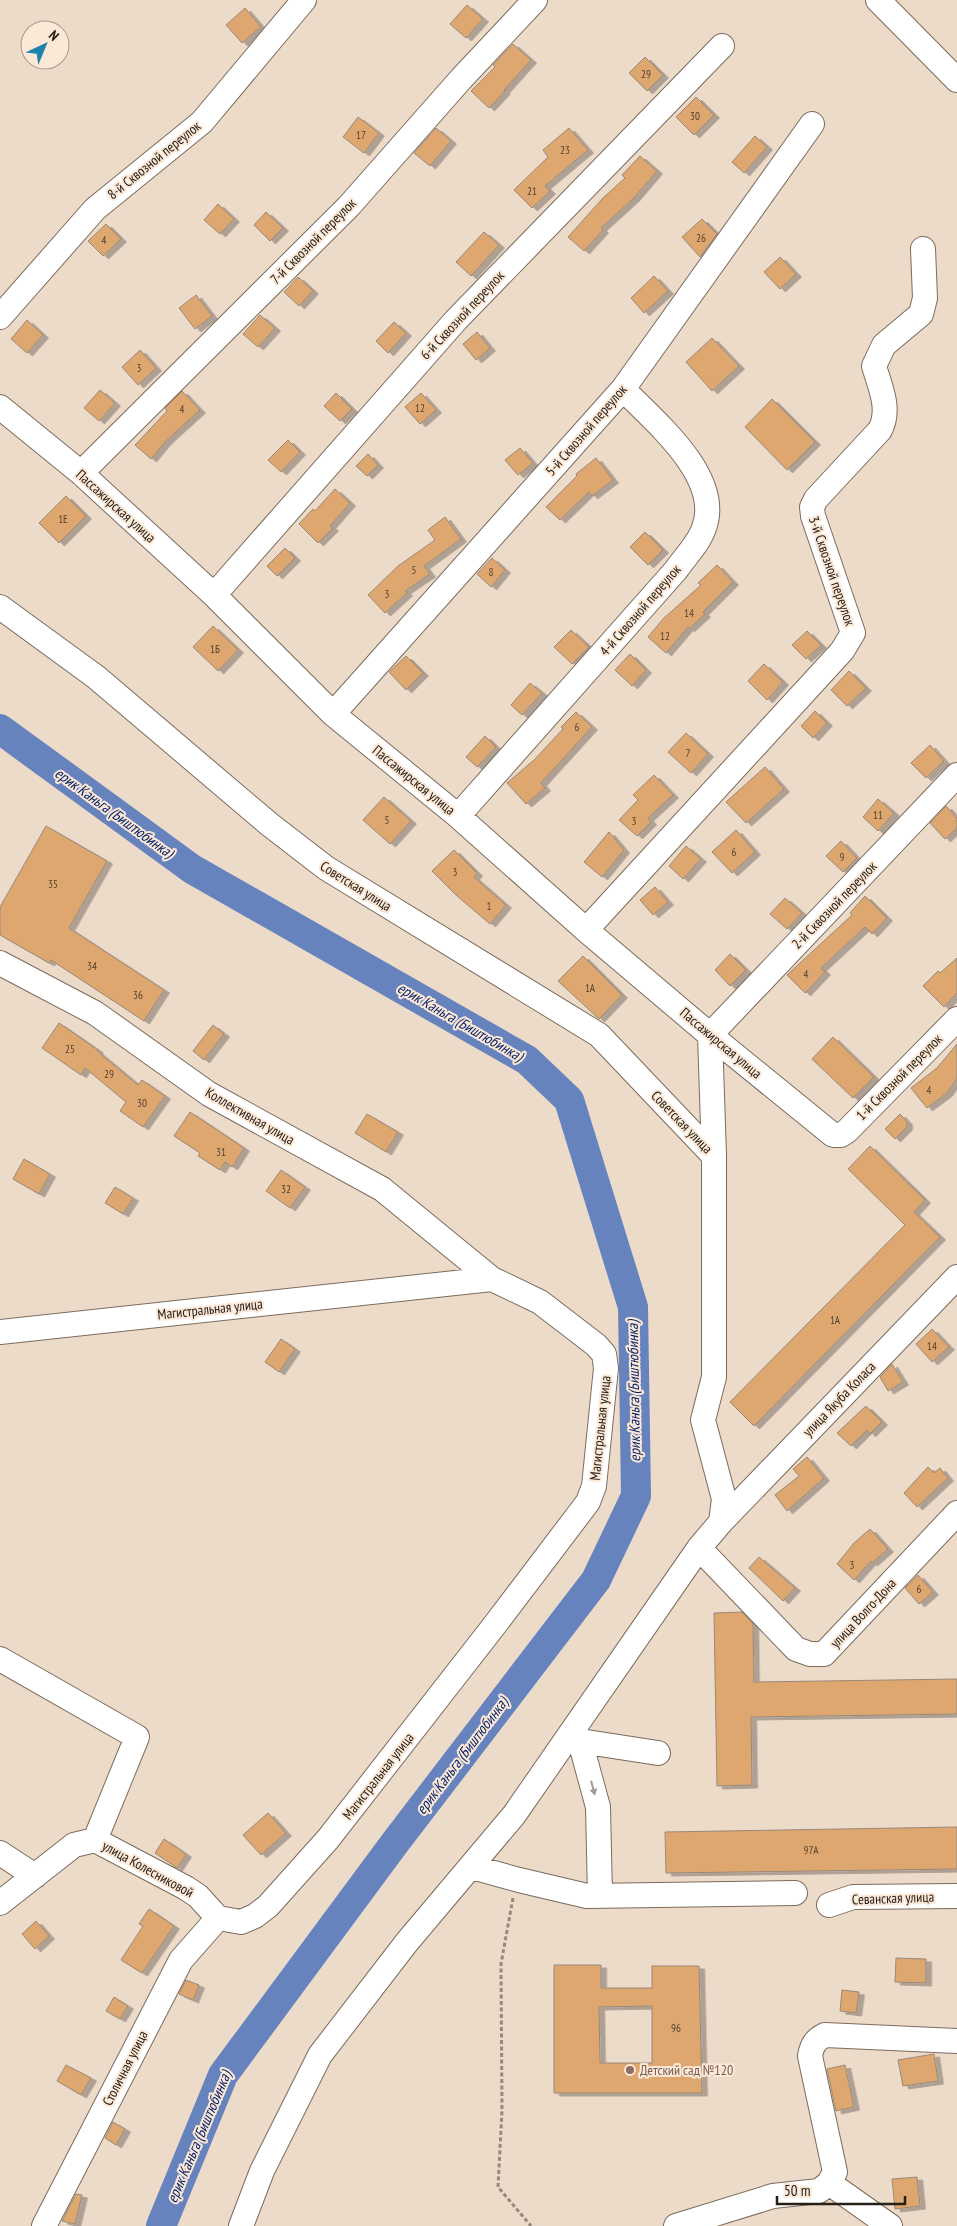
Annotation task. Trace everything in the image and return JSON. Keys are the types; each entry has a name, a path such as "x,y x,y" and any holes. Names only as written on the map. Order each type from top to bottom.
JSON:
{"street":[{"name":"8-й Сквозной переулок","path":"0,316 95,209 202,122 304,0"},
{"name":"7-й Сквозной переулок","path":"81,473 349,206 535,0"},
{"path":"878,0 957,80"},
{"name":"6-й Сквозной переулок","path":"214,595 456,320 722,46"},
{"name":"5-й Сквозной переулок","path":"333,714 623,389 812,124"},
{"name":"3-й Сквозной переулок","path":"586,930 842,651 853,633 813,516 812,507 816,499 880,430 885,421 886,409 874,366 884,345 921,314 925,298 923,249"},
{"name":"4-й Сквозной переулок","path":"458,816 676,570 704,530 708,513 707,494 692,464 623,389"},
{"name":"Пассажирская улица","path":"0,407 81,473 214,595 333,714 458,816 586,930 710,1035 825,1129 833,1135 841,1135"},
{"name":"Советская улица","path":"0,607 96,677 269,824 326,868 599,1035 714,1156"},
{"name":"2-й Сквозной переулок","path":"710,1035 957,775"},
{"name":"Коллективная улица","path":"0,963 95,1013 209,1094 382,1190 492,1279"},
{"name":"1-й Сквозной переулок","path":"841,1135 957,1018"},
{"path":"710,1035 714,1156 714,1377 702,1420 724,1499 721,1522"},
{"name":"улица Якуба Коласа","path":"241,2226 262,2171 320,2055 407,1942 514,1816 574,1739 699,1548 721,1522 957,1276"},
{"name":"Магистральная улица","path":"0,1332 492,1279 540,1302 596,1345 604,1354 606,1368 592,1494 497,1622 328,1839 268,1906 255,1916 241,1922 218,1918"},
{"name":"улица Волго-Дона","path":"699,1548 796,1649 817,1656 824,1654 957,1513"},
{"path":"0,1660 137,1737 95,1840"},
{"path":"600,1896 598,1806 574,1739 658,1753"},
{"name":"улица Колесниковой","path":"0,1903 74,1845 95,1840 186,1888 198,1896 218,1918"},
{"path":"0,1853 35,1876"},
{"path":"472,1867 587,1896 795,1893"},
{"name":"Севанская улица","path":"829,1905 852,1897 957,1896"},
{"name":"Столичная улица","path":"44,2226 180,1960 218,1918"},
{"path":"676,2226 773,2196 819,2190 829,2183 835,2172 810,2056 814,2042 825,2034 957,2041"},
{"path":"829,2183 890,2226"}],"path":[{"path":"519,1880 510,1907 501,1964 502,2110 498,2187 532,2226"}],"building":[{"path":"467,5 483,19 466,38 450,24"},
{"path":"245,8 261,27 242,43 226,25"},
{"path":"513,44 531,60 489,108 471,91 495,67 493,65"},
{"path":"645,57 663,75 647,91 629,73"},
{"path":"696,97 714,115 694,135 676,117"},
{"path":"358,117 379,133 364,153 343,137"},
{"path":"436,128 451,141 430,166 414,153"},
{"path":"569,128 588,150 545,186 550,191 532,208 514,190 548,157 543,150"},
{"path":"755,136 767,147 744,173 732,162"},
{"path":"640,156 657,171 634,198 601,228 603,230 584,251 568,237 603,198 625,178 622,175"},
{"path":"218,204 234,219 220,234 204,220"},
{"path":"266,212 283,228 270,241 254,225"},
{"path":"702,219 717,234 700,257 682,237"},
{"path":"106,224 121,239 103,256 88,241"},
{"path":"484,232 499,245 471,276 456,262"},
{"path":"780,257 796,274 780,289 764,272"},
{"path":"654,276 668,291 644,313 631,298"},
{"path":"298,277 313,291 299,306 284,292"},
{"path":"196,295 212,316 195,329 179,308"},
{"path":"260,315 275,328 258,347 243,334"},
{"path":"27,320 43,335 27,353 11,339"},
{"path":"394,322 406,333 388,353 376,341"},
{"path":"477,332 490,348 476,360 463,344"},
{"path":"712,338 739,366 712,391 686,362"},
{"path":"140,350 156,368 138,385 122,367"},
{"path":"100,390 115,403 99,421 84,408"},
{"path":"182,391 200,410 166,441 151,459 135,445 167,411 165,408"},
{"path":"336,393 352,409 340,421 324,406"},
{"path":"421,393 436,410 420,424 405,407"},
{"path":"772,399 815,442 787,470 745,427"},
{"path":"288,440 300,452 281,472 268,460"},
{"path":"520,448 533,463 518,475 505,460"},
{"path":"368,454 378,465 367,476 356,466"},
{"path":"596,458 613,480 592,496 589,492 560,520 546,507 577,476 576,474"},
{"path":"335,489 350,503 330,526 333,528 318,543 299,524 313,509 315,511"},
{"path":"66,496 86,516 59,543 39,523"},
{"path":"445,517 461,539 424,566 430,574 405,591 407,593 385,613 368,595 398,566 435,540 428,530"},
{"path":"645,532 663,550 648,565 630,547"},
{"path":"285,548 295,558 277,576 267,566"},
{"path":"492,558 505,570 491,587 477,574"},
{"path":"717,565 733,582 703,612 705,614 689,629 688,627 666,653 648,637 663,619 701,585 698,583"},
{"path":"213,626 238,650 218,671 193,647"},
{"path":"571,630 589,647 572,664 554,647"},
{"path":"807,631 821,645 806,659 792,645"},
{"path":"630,654 646,670 632,686 615,670"},
{"path":"406,656 423,673 406,690 389,672"},
{"path":"764,664 783,682 767,700 748,681"},
{"path":"849,671 866,688 847,706 831,690"},
{"path":"530,683 542,693 522,715 511,705"},
{"path":"815,711 827,723 813,738 801,726"},
{"path":"576,712 592,727 541,783 545,788 526,804 507,783 534,760"},
{"path":"686,733 708,754 691,773 668,752"},
{"path":"485,736 496,747 477,767 466,757"},
{"path":"930,745 944,761 926,778 911,763"},
{"path":"765,767 784,789 746,823 726,802"},
{"path":"654,775 673,795 648,818 651,822 637,836 619,820 638,800 633,795"},
{"path":"384,797 411,821 390,844 363,820"},
{"path":"878,799 894,813 878,831 863,817"},
{"path":"946,806 957,818 957,828 945,839 930,823"},
{"path":"46,826 107,861 69,928 164,990 144,1021 51,960 49,963 0,935 0,907"},
{"path":"736,830 755,852 732,873 712,852"},
{"path":"609,832 624,850 602,877 584,862"},
{"path":"841,841 857,858 843,872 826,856"},
{"path":"686,846 701,859 683,879 669,866"},
{"path":"454,850 477,873 474,877 506,905 490,924 456,895 432,871"},
{"path":"655,887 668,902 653,915 640,900"},
{"path":"865,896 887,918 872,934 865,927 821,968 825,972 805,993 787,975 852,915 850,913"},
{"path":"785,898 802,913 787,929 770,914"},
{"path":"730,954 746,970 730,986 715,970"},
{"path":"583,956 622,995 599,1019 558,981"},
{"path":"957,958 957,993 944,1007 923,986 938,971 940,973"},
{"path":"59,1023 98,1050 138,1085 142,1080 165,1096 143,1127 120,1111 126,1102 85,1068 81,1075 42,1048"},
{"path":"213,1025 224,1034 204,1060 193,1051"},
{"path":"833,1037 874,1077 853,1098 812,1059"},
{"path":"957,1044 957,1078 947,1093 927,1108 911,1088 937,1068"},
{"path":"190,1112 244,1148 232,1167 225,1162 220,1170 198,1156 200,1153 174,1136"},
{"path":"367,1114 398,1132 386,1152 355,1133"},
{"path":"900,1114 907,1122 907,1127 895,1139 885,1129"},
{"path":"870,1146 925,1200 914,1212 940,1237 754,1426 730,1402 905,1225 848,1169"},
{"path":"24,1159 50,1174 39,1194 13,1179"},
{"path":"281,1170 305,1187 290,1208 266,1191"},
{"path":"115,1187 133,1198 123,1214 105,1203"},
{"path":"932,1329 949,1347 932,1362 916,1344"},
{"path":"281,1339 295,1349 279,1372 265,1362"},
{"path":"892,1364 903,1382 888,1391 880,1377"},
{"path":"866,1406 882,1422 870,1434 867,1430 851,1446 837,1433"},
{"path":"807,1457 824,1478 787,1511 775,1495 799,1476 793,1469"},
{"path":"928,1467 934,1473 940,1468 948,1478 917,1507 904,1493"},
{"path":"870,1529 888,1549 872,1563 871,1561 854,1580 837,1564 854,1543"},
{"path":"759,1557 795,1588 783,1601 749,1568"},
{"path":"918,1575 933,1592 919,1604 905,1588"},
{"path":"742,1612 753,1624 754,1682 957,1679 957,1714 751,1717 752,1785 717,1786 714,1613"},
{"path":"268,1813 286,1833 261,1855 243,1835"},
{"path":"957,1827 957,1869 666,1873 665,1832"},
{"path":"164,1839 186,1854 177,1868 155,1853"},
{"path":"149,1909 174,1926 142,1973 121,1960 143,1926 139,1924"},
{"path":"36,1921 49,1936 35,1949 22,1934"},
{"path":"896,1958 926,1959 926,1983 895,1982"},
{"path":"554,1965 601,1965 601,1988 652,1988 652,1966 699,1966 702,2093 554,2093","holes":["652,2006 652,2063 600,2063 599,2007"]},
{"path":"186,1980 199,1985 193,2000 179,1994"},
{"path":"842,1990 859,1992 856,2013 840,2011"},
{"path":"114,1997 128,2006 120,2019 106,2011"},
{"path":"934,2054 938,2081 903,2086 898,2060"},
{"path":"66,2065 91,2078 81,2095 57,2081"},
{"path":"845,2065 854,2107 836,2111 827,2069"},
{"path":"113,2122 125,2129 116,2145 105,2138"},
{"path":"917,2177 920,2206 895,2209 892,2179"},
{"path":"76,2194 82,2195 75,2224 62,2221"}],"waterway":[{"name":"ерик Каньга (Биштюбинка)","path":"0,729 192,869 527,1060 569,1100 633,1307 636,1496 596,1580 394,1844 223,2075 161,2226"}],"place":[{"name":"Детский сад №120","path":"630,2070"}]}
